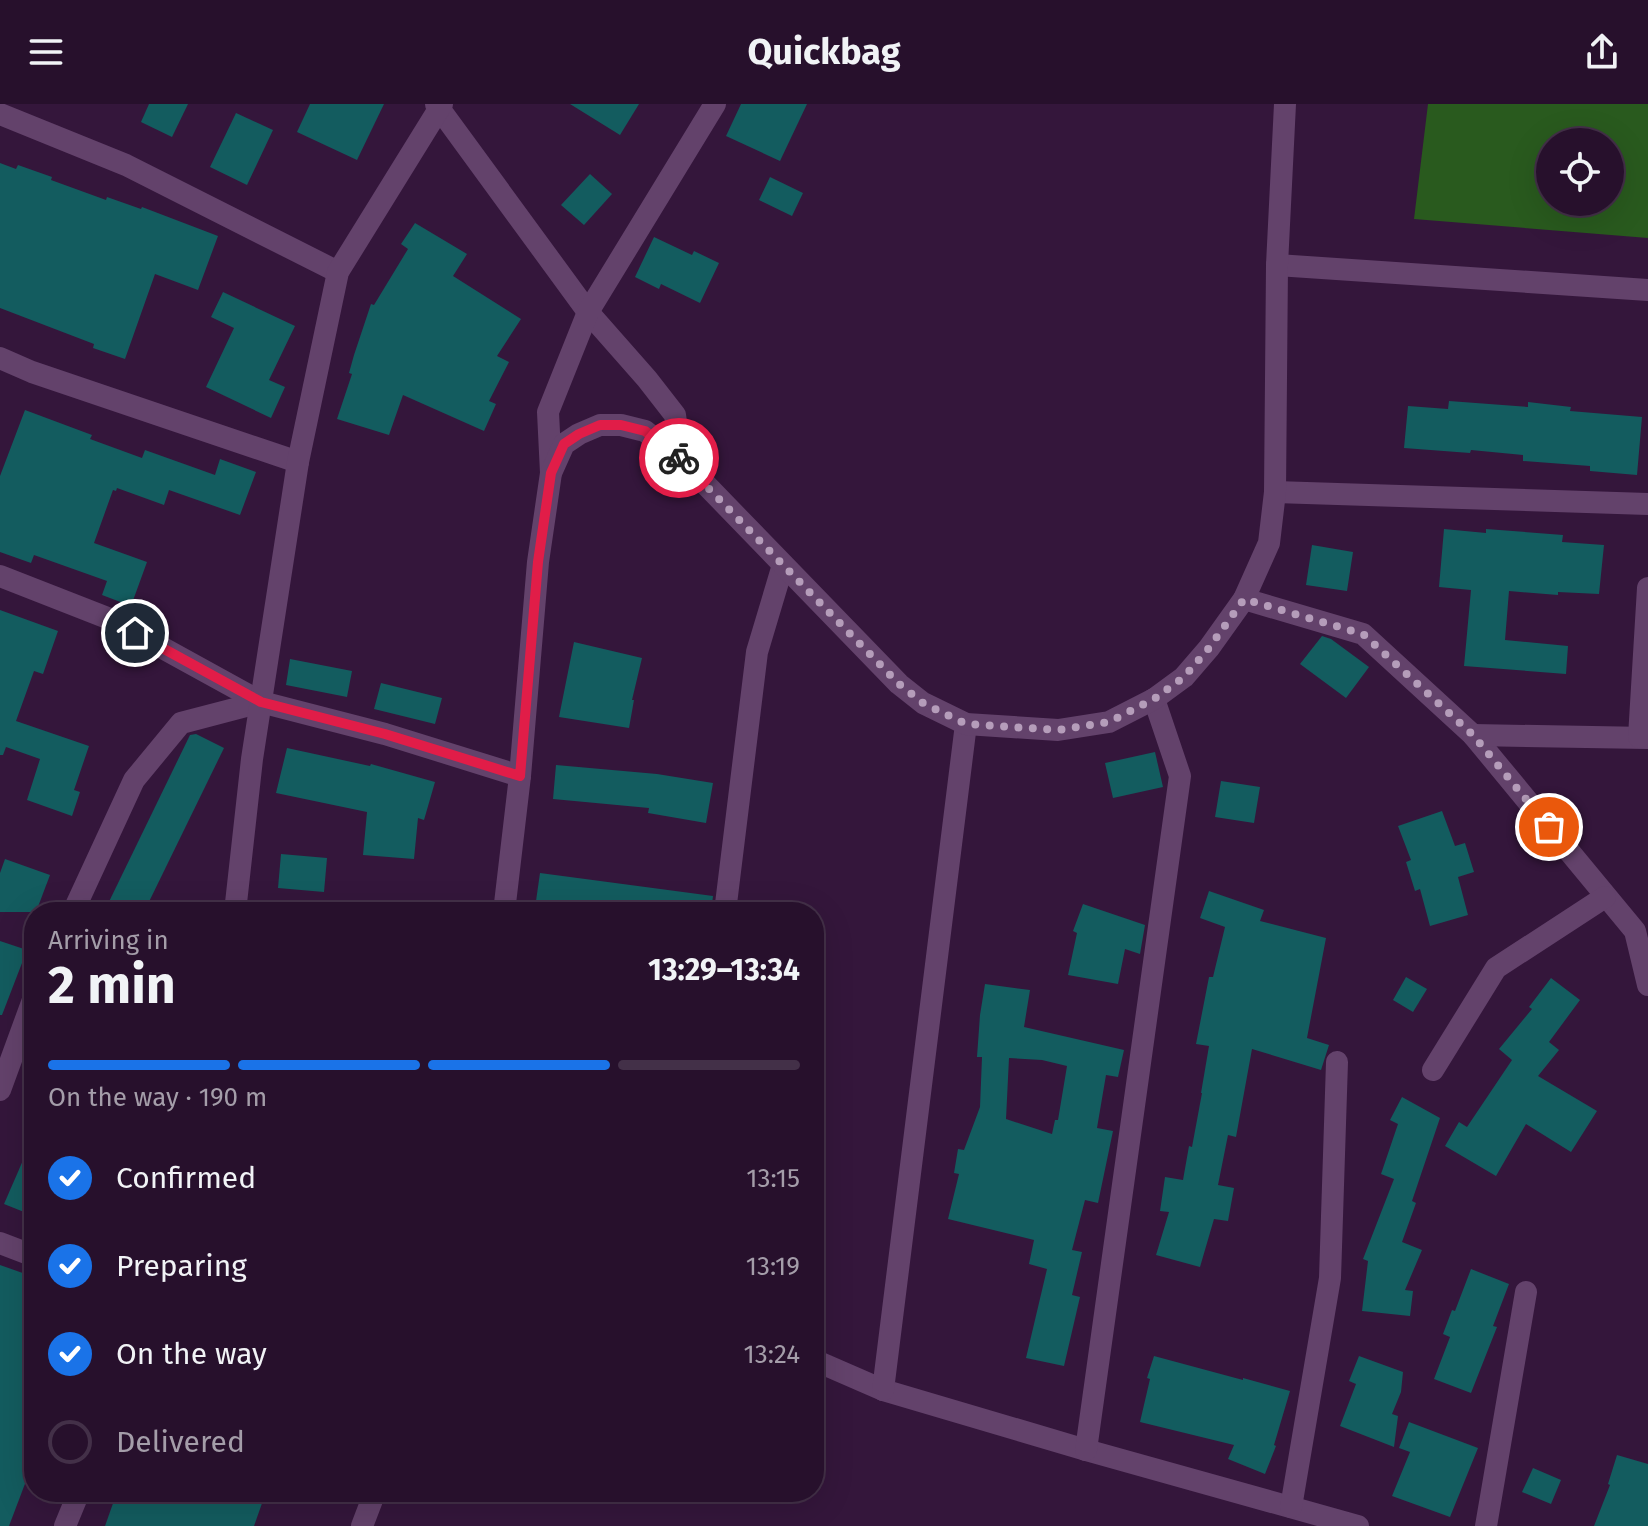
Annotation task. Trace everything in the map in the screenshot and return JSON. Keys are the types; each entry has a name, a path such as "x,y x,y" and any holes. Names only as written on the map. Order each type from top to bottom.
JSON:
{"street":[{"path":"505,902 520,776 538,562 551,473 548,412 588,312 715,104"},
{"path":"551,473 564,444 579,434 600,425 621,425 645,431 681,459 899,684 923,703 966,724 1058,730 1109,722 1154,699 1184,677 1244,599 1269,543 1275,492 1277,265 1285,104"},
{"path":"236,902 252,759 298,462 338,272 439,105 588,312 675,415 681,459"},
{"path":"0,114 126,165 338,272"},
{"path":"1277,265 1648,290"},
{"path":"0,358 32,372 298,462"},
{"path":"1275,492 1648,504"},
{"path":"726,902 757,652 783,565"},
{"path":"0,576 110,619 261,702 385,734 520,776"},
{"path":"1473,735 1644,738 1648,588"},
{"path":"1244,599 1363,634 1473,735 1605,897 1642,932 1648,985"},
{"path":"1086,1450 1180,776 1154,699"},
{"path":"78,902 134,780 181,723 261,702"},
{"path":"883,1390 966,724"},
{"path":"1433,1070 1496,968 1605,897"},
{"path":"0,1090 24,1024"},
{"path":"1291,1507 1330,1278 1337,1062"},
{"path":"0,1243 24,1252"},
{"path":"1486,1526 1526,1292"},
{"path":"824,1364 883,1390 1358,1526"},
{"path":"65,1526 75,1502"},
{"path":"362,1526 371,1502"}],"green space":[{"path":"1428,104 1648,104 1648,238 1414,219"}],"building":[{"path":"149,104 188,104 172,137 141,122"},
{"path":"310,104 384,104 357,160 297,132"},
{"path":"570,104 639,104 620,135"},
{"path":"741,104 807,104 780,161 726,136"},
{"path":"236,113 273,130 247,185 210,167"},
{"path":"0,163 16,169 18,165 106,200 107,197 142,207 218,236 198,290 155,274 125,359 0,308"},
{"path":"590,174 612,194 584,225 561,205"},
{"path":"770,177 803,193 792,216 759,200"},
{"path":"415,223 467,254 453,276 521,319 497,356 509,362 489,401 496,404 484,431 403,395 389,435 337,419 371,304 374,305 408,249 401,244"},
{"path":"654,237 692,255 694,251 719,263 700,303 661,284 659,289 635,277"},
{"path":"223,292 295,326 269,380 285,387 271,418 206,387 234,328 211,317"},
{"path":"1449,401 1528,407 1528,402 1571,407 1570,411 1642,417 1637,475 1590,471 1590,466 1523,461 1523,455 1404,448 1408,406 1448,409"},
{"path":"25,410 142,458 145,450 215,475 220,459 256,472 240,515 169,490 164,505 117,488 113,490 94,543 147,562 131,606 102,595 107,581 34,555 31,563 0,552 0,476"},
{"path":"1444,529 1563,535 1562,542 1604,545 1599,594 1509,591 1505,640 1568,646 1566,674 1464,666 1471,590 1439,587"},
{"path":"1312,545 1353,552 1347,591 1306,585"},
{"path":"0,610 58,631 43,674 34,671 16,721 89,746 74,790 80,792 72,816 27,800 40,759 6,747 0,755"},
{"path":"1322,636 1331,639 1369,667 1346,698 1300,664"},
{"path":"574,642 642,658 629,728 559,717"},
{"path":"290,659 352,671 347,697 286,685"},
{"path":"381,683 442,698 435,724 374,709"},
{"path":"196,734 224,748 149,902 109,902 190,735"},
{"path":"287,748 371,764 435,782 424,820 418,818 414,859 363,855 367,812 276,793"},
{"path":"1155,752 1163,787 1113,798 1105,763"},
{"path":"556,765 657,774 713,783 706,823 648,813 649,808 553,799"},
{"path":"1221,781 1260,787 1254,823 1215,817"},
{"path":"1442,811 1455,846 1465,843 1474,872 1458,877 1468,915 1430,926 1420,889 1415,891 1406,862 1411,860 1398,826"},
{"path":"281,854 327,858 324,892 278,888"},
{"path":"5,859 50,875 40,902 24,902 24,912 0,912 0,873"},
{"path":"540,873 713,896 712,902 536,902"},
{"path":"1209,891 1264,910 1260,921 1326,938 1307,1038 1329,1045 1321,1070 1252,1049 1236,1137 1228,1135 1218,1185 1234,1188 1228,1221 1214,1219 1200,1267 1156,1255 1169,1212 1160,1211 1165,1177 1183,1180 1189,1146 1192,1147 1209,1046 1196,1044 1209,977 1213,977 1225,927 1200,918"},
{"path":"1083,904 1145,925 1140,954 1125,949 1118,984 1068,975 1077,933 1073,931"},
{"path":"0,941 24,949 24,958 0,1015"},
{"path":"1406,977 1427,989 1413,1012 1393,1000"},
{"path":"1551,978 1580,1000 1549,1042 1559,1050 1538,1076 1597,1111 1571,1152 1526,1124 1496,1176 1445,1146 1459,1122 1467,1127 1512,1060 1499,1049 1532,1009 1529,1007"},
{"path":"985,984 1030,990 1024,1027 1124,1050 1118,1077 1106,1075 1097,1128 1113,1131 1098,1203 1085,1200 1072,1250 1082,1252 1072,1295 1080,1297 1064,1366 1026,1358 1047,1269 1029,1264 1034,1240 948,1219 959,1174 954,1173 958,1149 964,1150 980,1107 982,1057 977,1057","holes":["1009,1058 1042,1060 1067,1066 1058,1120 1055,1120 1052,1134 1006,1119"]},
{"path":"1402,1097 1440,1118 1412,1201 1416,1203 1402,1242 1422,1250 1405,1290 1413,1291 1410,1316 1362,1311 1368,1261 1363,1259 1394,1179 1381,1174 1398,1124 1390,1120"},
{"path":"24,1158 24,1212 4,1204"},
{"path":"0,1265 24,1273 24,1486 9,1526 0,1526"},
{"path":"1471,1269 1509,1284 1493,1326 1497,1327 1471,1393 1434,1379 1450,1337 1443,1334"},
{"path":"1154,1356 1290,1391 1276,1446 1265,1474 1228,1459 1234,1445 1140,1422"},
{"path":"1359,1356 1403,1372 1401,1392 1392,1414 1398,1416 1394,1447 1340,1426 1356,1384 1349,1381"},
{"path":"1409,1422 1478,1448 1450,1517 1392,1496 1410,1452 1399,1448"},
{"path":"1617,1455 1648,1464 1648,1526 1594,1526 1610,1485"},
{"path":"1533,1468 1561,1480 1551,1504 1522,1492"},
{"path":"113,1502 262,1502 254,1526 105,1526"}],"way so far":[{"path":"679,458 899,684 923,703 966,724 1058,730 1109,722 1154,699 1184,677 1244,599 1363,634 1473,735 1549,827"}],"route":[{"path":"135,633 261,702 385,734 520,776 538,562 551,473 564,444 600,425 621,425 645,431 679,458"}]}
